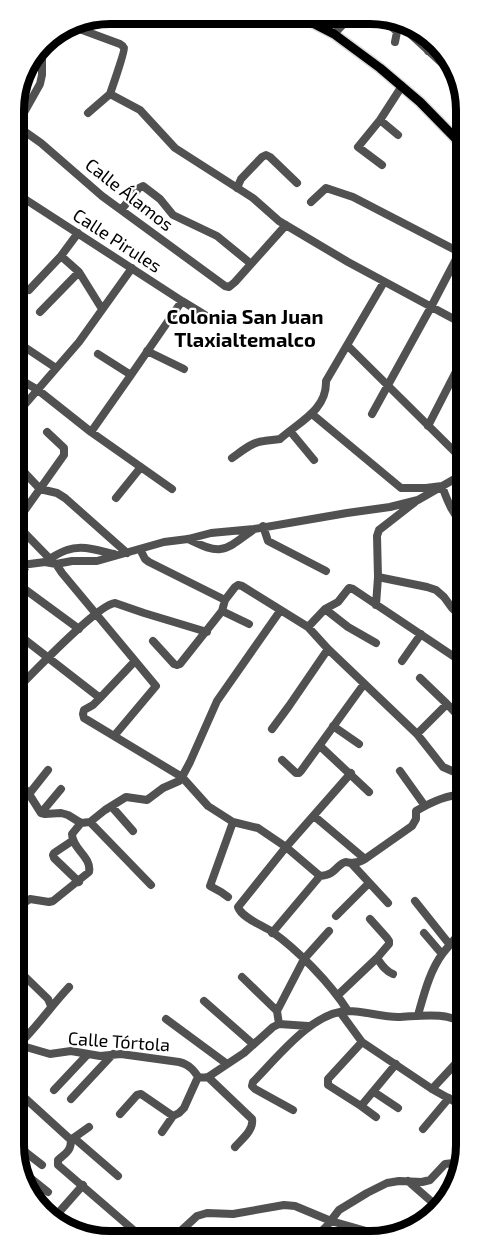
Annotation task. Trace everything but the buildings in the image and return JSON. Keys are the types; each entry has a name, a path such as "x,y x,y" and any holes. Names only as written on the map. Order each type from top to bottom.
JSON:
{"main road":[{"path":"315,24 334,34 402,86 456,139"}],"street":[{"path":"334,34 343,24"},
{"path":"393,28 397,32 395,42"},
{"path":"81,30 120,44 124,48 110,94 87,113"},
{"path":"411,35 441,63"},
{"path":"24,110 40,84 42,58"},
{"path":"382,165 358,147 380,120 402,86"},
{"path":"110,94 140,110 176,148 253,198 279,221 384,282 456,320"},
{"path":"380,120 398,135"},
{"name":"Calle Álamos","path":"24,131 102,196 225,286 229,287 250,263"},
{"path":"237,188 241,179 266,155 297,183"},
{"path":"122,210 143,186 160,199 173,215 216,236 250,263 286,225"},
{"path":"310,202 326,188 332,189 353,197 456,250"},
{"name":"Calle Pirules","path":"24,198 205,315"},
{"path":"29,290 61,256 78,233"},
{"path":"61,256 79,272 102,309"},
{"path":"372,414 456,263"},
{"path":"24,406 79,342 132,268"},
{"path":"40,312 79,272"},
{"path":"232,458 252,444 276,440 312,414 326,393 326,381 384,282"},
{"path":"91,432 182,301"},
{"path":"348,346 456,453"},
{"path":"24,347 56,368"},
{"path":"147,351 184,369"},
{"path":"98,354 132,375"},
{"path":"428,426 456,372"},
{"path":"24,382 172,489"},
{"path":"312,414 401,488 442,486"},
{"path":"290,430 314,460"},
{"path":"24,511 65,452 64,448 47,432"},
{"path":"116,498 141,467"},
{"path":"24,472 40,489 65,498 127,553"},
{"path":"376,605 379,530 418,500 456,478"},
{"path":"442,486 456,517"},
{"path":"24,564 50,561 97,561 164,542 211,533 254,529 390,507 418,500"},
{"path":"263,526 268,542 326,571"},
{"path":"188,539 220,550 234,544 254,529"},
{"path":"24,533 97,613 156,686 114,736"},
{"path":"50,561 67,550 78,548 116,555"},
{"path":"140,549 149,562 225,600"},
{"path":"24,570 27,564"},
{"path":"378,577 436,590 456,612"},
{"path":"153,641 171,662 177,665 182,662 207,632 222,611 225,600 238,585 308,627 417,734 443,767 456,773"},
{"path":"308,627 325,609 338,602 349,588 456,658"},
{"path":"24,589 79,629"},
{"path":"24,681 47,657 110,603 207,632"},
{"path":"325,609 348,627 376,643"},
{"path":"222,611 249,624"},
{"path":"24,787 41,813 61,813 81,823 90,822 126,797 147,800 162,789 179,781 217,701 280,611"},
{"path":"402,661 421,634"},
{"path":"24,639 100,698"},
{"path":"272,729 328,649"},
{"path":"135,661 93,705 87,707 83,714 84,718 182,777 208,806 233,822 258,828 286,847 320,876 328,876 342,863 359,862 365,859 412,826 416,819 416,811 456,795"},
{"path":"420,678 456,713"},
{"path":"282,760 296,773 299,773 364,684"},
{"path":"417,734 447,704"},
{"path":"333,726 359,744"},
{"path":"320,746 369,792"},
{"path":"29,794 48,770"},
{"path":"400,771 424,806"},
{"path":"351,773 286,847 238,907 238,910 272,933 304,959 338,995 344,1011 362,1042 432,1089 456,1102"},
{"path":"41,813 61,789"},
{"path":"112,807 133,831"},
{"path":"314,816 365,859"},
{"path":"90,822 152,885"},
{"path":"228,897 210,886 233,822"},
{"path":"24,902 30,899 53,901 89,872 90,866 72,841 72,834 81,823"},
{"path":"72,841 53,855 79,882"},
{"path":"351,863 388,903"},
{"path":"272,933 320,876"},
{"path":"336,916 369,883"},
{"path":"415,901 450,945"},
{"path":"338,995 389,944 389,941 370,919"},
{"path":"279,1024 277,1011 304,959 329,931"},
{"path":"424,933 442,954"},
{"path":"418,1015 434,968 442,954 456,938"},
{"path":"377,958 384,968 393,974"},
{"path":"24,977 48,999 51,1006"},
{"path":"242,977 277,1011"},
{"path":"24,1039 69,987"},
{"path":"204,1001 253,1044"},
{"path":"293,1110 252,1086 253,1082 308,1026 344,1011 395,1017 437,1015 456,1020"},
{"path":"166,1018 227,1064"},
{"path":"162,1132 172,1116 184,1108 198,1077 208,1077 244,1053 279,1024 308,1026"},
{"path":"362,1042 327,1082 328,1085 376,1118"},
{"name":"Calle Tórtola","path":"24,1048 45,1053 71,1051 100,1056 130,1055 179,1062 193,1069 198,1077"},
{"path":"71,1099 113,1054"},
{"path":"54,1090 87,1055"},
{"path":"432,1089 456,1063"},
{"path":"361,1106 396,1064"},
{"path":"208,1077 252,1119 250,1129 235,1147"},
{"path":"374,1092 398,1108"},
{"path":"120,1114 137,1095 141,1094 172,1116"},
{"path":"24,1097 118,1176"},
{"path":"423,1129 449,1098"},
{"path":"89,1127 72,1139 71,1147 58,1160 58,1165 135,1231"},
{"path":"25,1152 42,1165"},
{"path":"321,1231 345,1205 367,1192 399,1181 430,1180 445,1164 454,1162"},
{"path":"31,1179 48,1192"},
{"path":"408,1181 434,1203"},
{"path":"58,1213 83,1185"},
{"path":"182,1231 197,1216 207,1213 233,1214 284,1205 295,1206 331,1221 366,1231"}],"district":[{"name":"Colonia San Juan Tlaxialtemalco","path":"245,328"}]}
